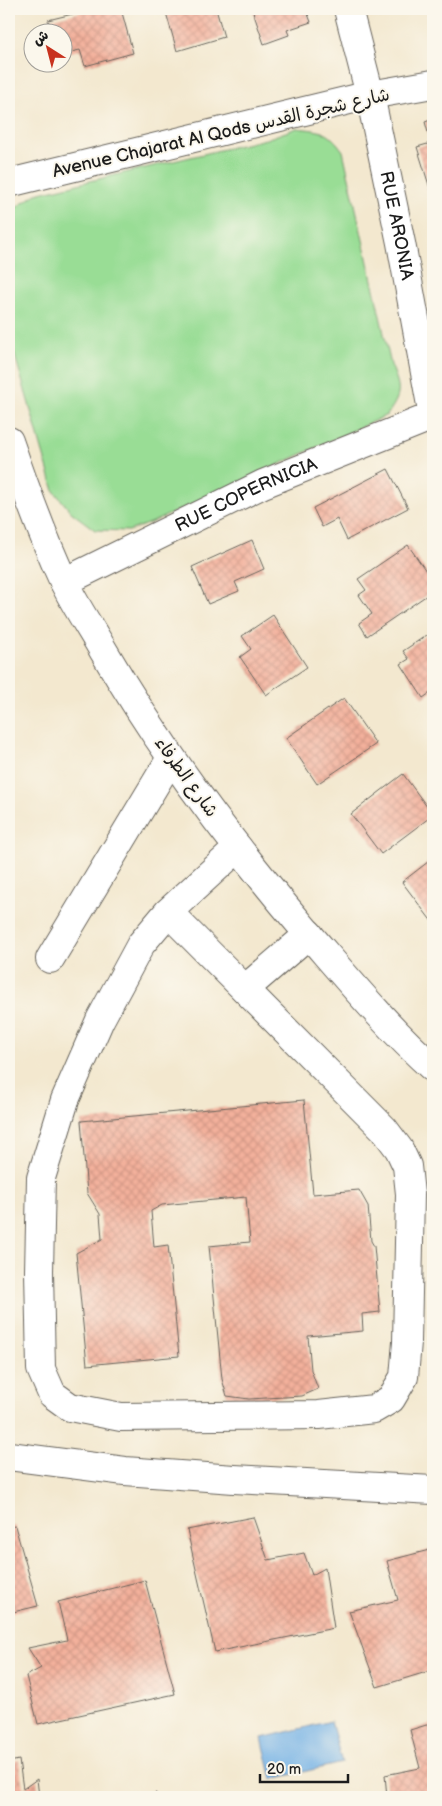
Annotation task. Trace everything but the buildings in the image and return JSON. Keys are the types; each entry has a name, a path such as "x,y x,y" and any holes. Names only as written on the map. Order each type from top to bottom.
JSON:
{"street":[{"name":"RUE ARONIA","path":"348,9 370,96 401,242 433,416"},
{"name":"Avenue Chajarat Al Qods شارع شجرة القدس","path":"9,183 370,96 433,84"},
{"name":"RUE COPERNICIA","path":"64,582 264,484 433,416"},
{"name":"شارع الطرفاء","path":"9,441 27,496 64,582 144,717 171,758 238,848 309,934 372,1008 433,1068"},
{"path":"50,959 171,758"},
{"path":"168,912 384,1130 399,1149 407,1166 410,1194 407,1342 404,1377 391,1399 374,1409 319,1415 121,1416 70,1407 52,1394 41,1369 39,1272 41,1178 65,1100 100,1020 141,944 168,912 238,848"},
{"path":"245,989 309,934"},
{"path":"9,1456 125,1470 263,1481 433,1490"}],"green space":[{"path":"297,128 313,130 328,135 343,151 391,365 397,380 398,391 395,402 387,415 155,521 129,531 95,530 71,512 54,491 9,335 9,212 36,194 266,139"}],"water":[{"path":"331,1721 342,1763 272,1779 262,1738"}]}
